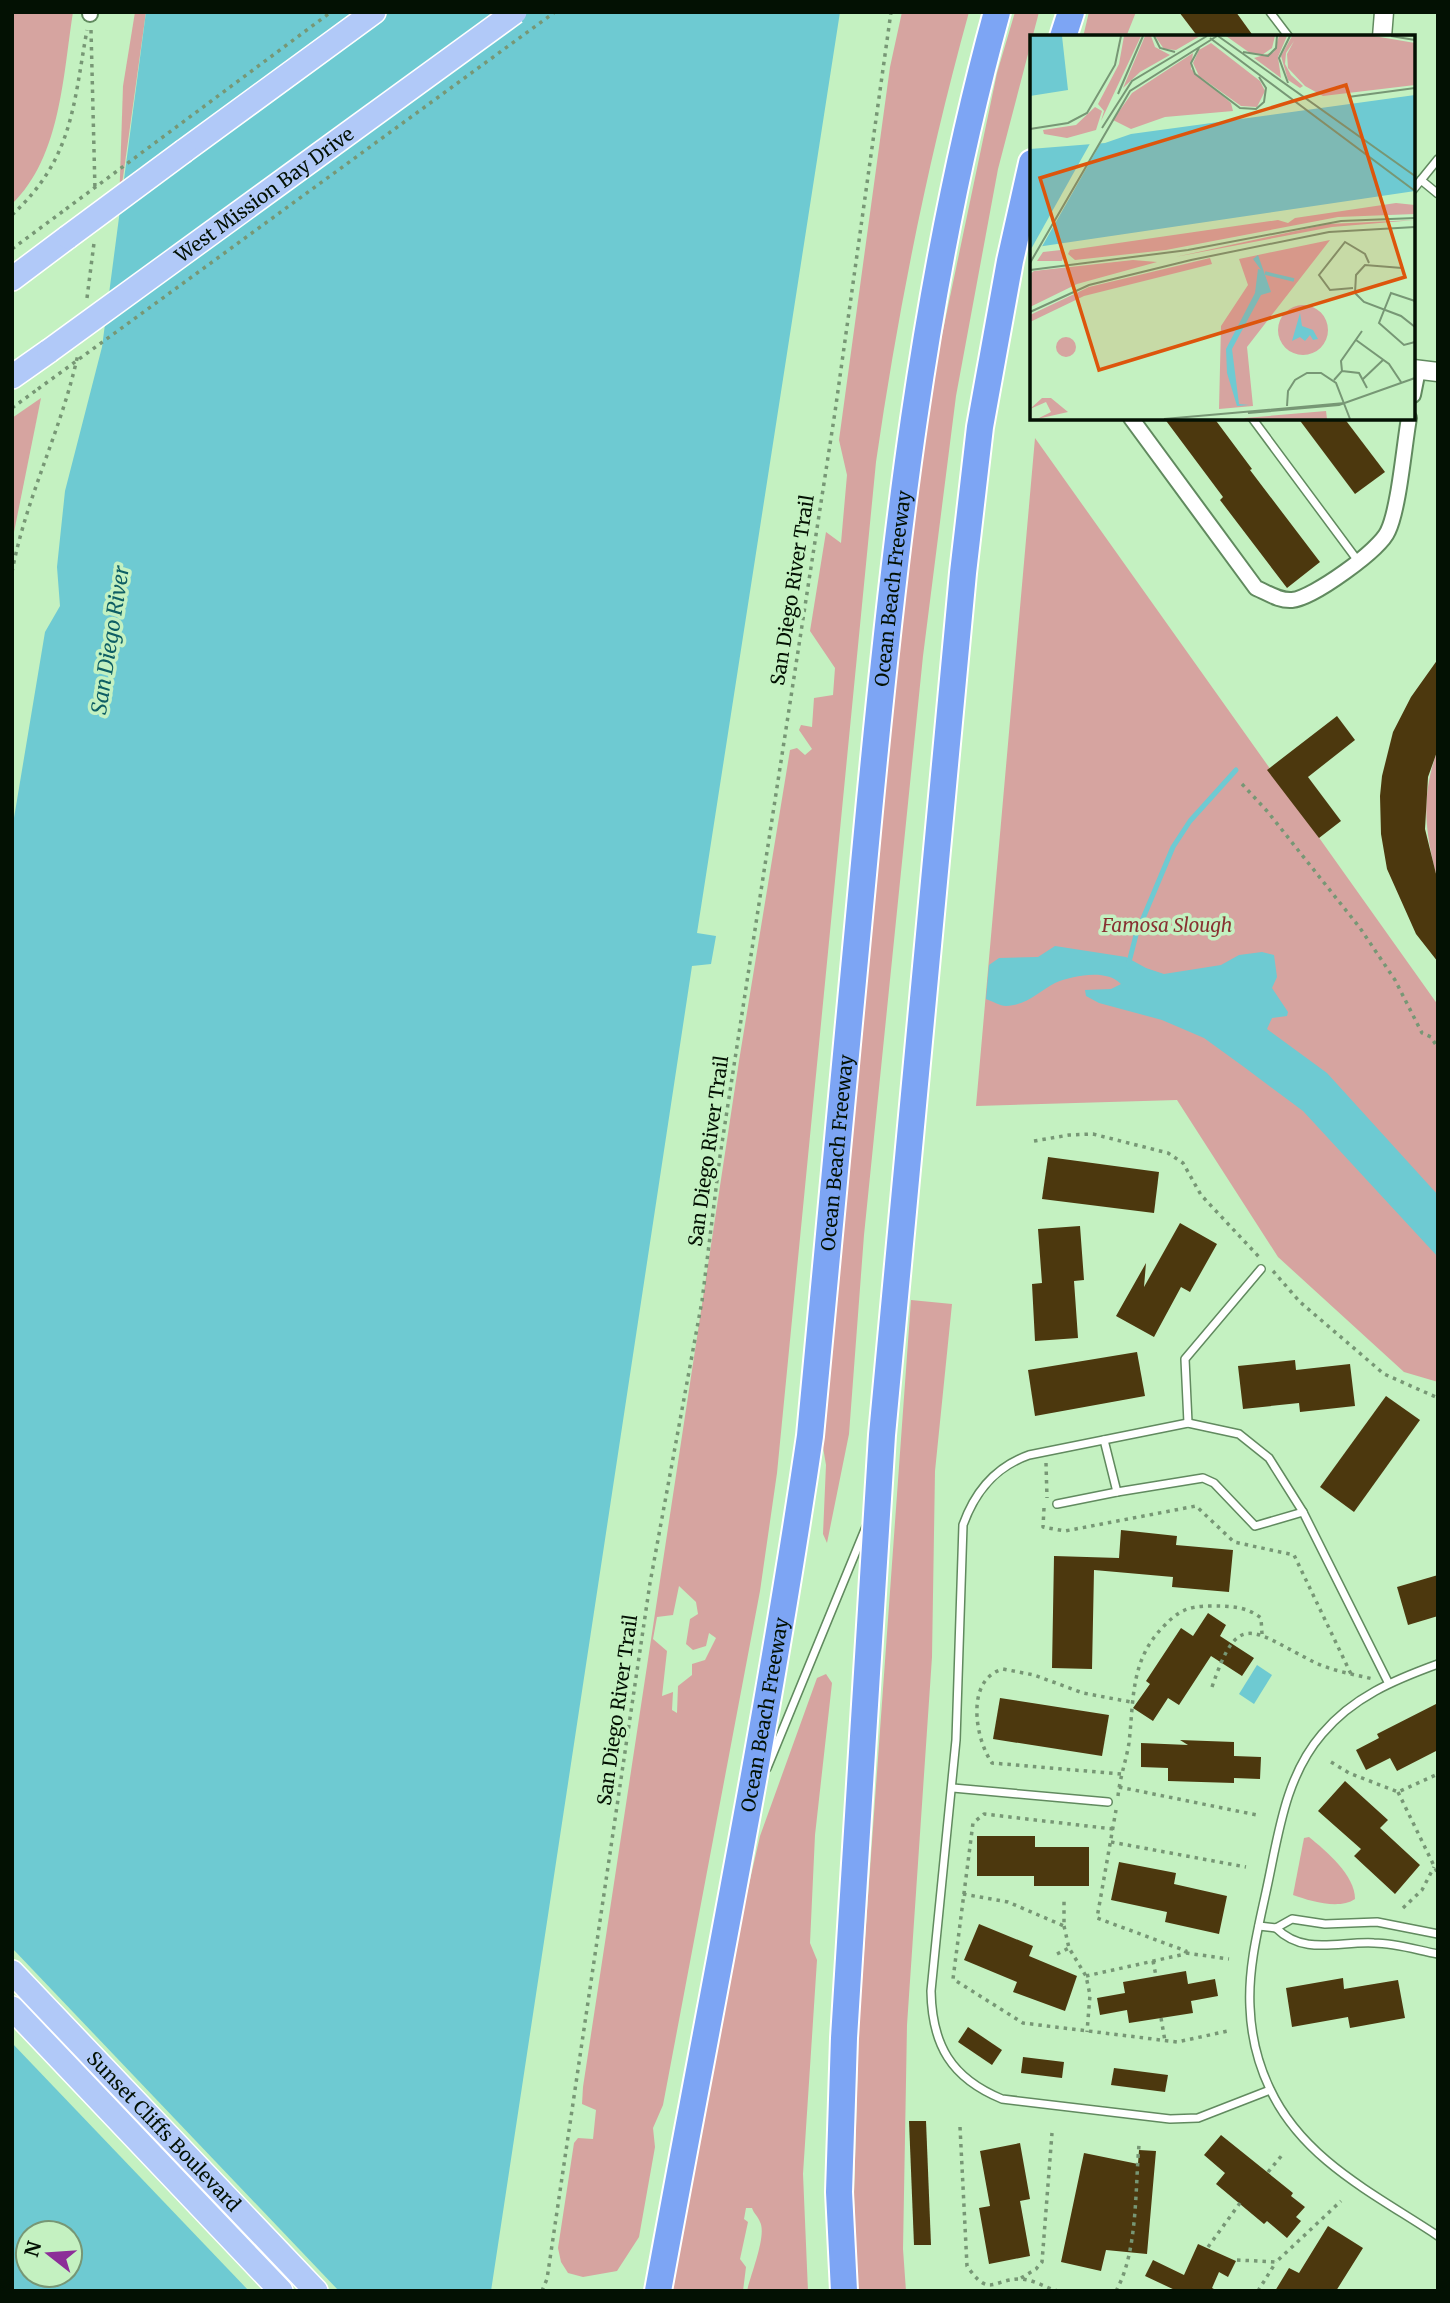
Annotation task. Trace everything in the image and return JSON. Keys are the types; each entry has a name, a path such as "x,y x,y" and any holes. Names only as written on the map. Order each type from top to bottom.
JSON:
{"highway":[{"name":"Ocean Beach Freeway","path":"658,2291 750,1808 810,1436 902,492 928,322 997,12"},
{"path":"1064,35 1071,12"},
{"path":"844,2291 839,2192 844,2038 878,1497 966,547 980,427 1010,261 1030,172"}],"main road":[{"path":"12,279 374,12"},
{"name":"West Mission Bay Drive","path":"12,377 515,12"},
{"name":"Sunset Cliffs Boulevard","path":"12,1972 316,2291"},
{"name":"Sunset Cliffs Boulevard","path":"12,2008 281,2291"}],"street":[{"path":"1382,35 1384,12"},
{"path":"1415,370 1438,372"},
{"path":"1132,420 1256,588 1276,597 1292,600 1307,595 1358,561 1388,531 1409,420"}],"lane":[{"path":"1270,12 1287,35"},
{"path":"1415,188 1438,159"},
{"path":"1421,180 1438,194"},
{"path":"1253,420 1358,561"},
{"path":"1188,1423 1185,1359 1264,1265"},
{"path":"1270,2090 1198,2118 1170,2119 1002,2099 980,2090 960,2075 943,2047 932,2014 953,1788 963,1525 978,1492 1009,1462 1044,1452 1188,1423 1239,1434 1255,1444 1269,1458 1303,1512 1388,1682"},
{"path":"1104,1440 1117,1492"},
{"path":"1056,1504 1203,1478 1214,1483 1255,1526 1303,1512"},
{"path":"750,1808 878,1497"},
{"path":"1438,1664 1388,1682 1370,1692 1322,1733 1305,1758 1291,1786 1275,1843 1259,1926 1250,2006 1254,2042 1270,2090 1296,2133 1330,2166 1438,2236"},
{"path":"953,1788 1108,1802"},
{"path":"1259,1926 1276,1928 1292,1919 1325,1924 1377,1922 1438,1934"},
{"path":"1276,1928 1288,1940 1318,1945 1373,1942 1438,1954"}],"path":[{"path":"12,249 331,12"},
{"path":"12,408 555,12"},
{"name":"San Diego River Trail","path":"542,2291 547,2279 650,1583 702,1301 720,1156 835,412 891,12"},
{"path":"90,13 95,201"},
{"path":"12,215 46,179 63,148 90,13"},
{"path":"86,311 94,238"},
{"path":"12,572 20,530 71,388 80,349"},
{"path":"1242,784 1268,811 1360,928 1395,980 1422,1032 1438,1048"},
{"path":"1034,1141 1093,1134 1168,1153 1182,1163 1201,1195 1300,1302 1384,1374 1438,1398"},
{"path":"1044,1452 1048,1489 1043,1527 1065,1531 1196,1506 1234,1542 1294,1555 1351,1674"},
{"path":"1229,1959 1186,1953 1097,1918 1129,1739 1131,1702 1142,1655 1177,1612 1191,1606 1237,1607 1252,1611 1261,1618 1262,1634"},
{"path":"1212,1687 1233,1641 1242,1633 1262,1634 1310,1661 1388,1682"},
{"path":"1121,1774 992,1763 982,1749 978,1735 978,1700 988,1678 1003,1669 1034,1675 1083,1693 1131,1702"},
{"path":"1331,1762 1349,1773 1398,1792 1438,1874"},
{"path":"1398,1792 1438,1774"},
{"path":"1119,1787 1257,1815"},
{"path":"1113,1829 984,1814 973,1823 953,1979 1016,2021 1177,2042 1228,2031"},
{"path":"1111,1842 1246,1867"},
{"path":"1403,1908 1422,1890 1434,1867"},
{"path":"963,1894 1008,1902 1064,1926"},
{"path":"1064,1898 1064,1926 1069,1948 1086,1976 1090,1995 1087,2032"},
{"path":"1057,1954 1069,1948"},
{"path":"1086,1976 1186,1953"},
{"path":"1153,1961 1156,1976"},
{"path":"1161,2018 1165,2041"},
{"path":"960,2127 967,2266 978,2281 999,2285 1036,2269 1042,2262 1052,2133"},
{"path":"1116,2291 1124,2277 1129,2255 1139,2145"},
{"path":"1268,2172 1283,2154"},
{"path":"1258,2291 1276,2262 1341,2201"},
{"path":"1208,2246 1240,2203"},
{"path":"1237,2260 1276,2262"},
{"path":"1019,2278 1058,2291"}],"green space":[{"path":"12,12 73,12 62,88 50,139 41,163 12,204"},
{"path":"135,12 146,12 119,206 123,86"},
{"path":"902,12 969,12 915,235 876,462 777,1473 760,1591 663,2105 653,2128 655,2147 639,2237 617,2271 583,2277 568,2273 561,2262 558,2248 574,2143 578,2138 593,2139 596,2110 582,2104 583,2087 739,1061 790,750 797,748 805,755 812,749 799,730 801,725 812,727 814,698 833,695 835,668 810,631 826,532 841,543 847,475 839,440 890,67","holes":["679,1586 696,1602 698,1614 690,1619 686,1644 693,1650 706,1646 709,1633 716,1638 705,1660 692,1664 692,1675 678,1686 677,1713 672,1710 673,1692 662,1696 667,1651 653,1639 657,1617 673,1615"]},
{"path":"1015,12 1039,12 1033,35 1030,35 1030,46 998,169 956,396 923,656 864,1235 849,1434 827,1543 823,1534 826,1465 822,1441 905,575 925,416 997,73"},
{"path":"1089,12 1136,12 1127,35 1083,35"},
{"path":"41,398 12,542 12,418"},
{"name":"Famosa Slough","path":"1035,438 1438,1005 1438,1382 1404,1372 1278,1257 1177,1100 976,1106"},
{"path":"1438,749 1438,882 1426,815 1429,783"},
{"path":"911,1300 952,1304 935,1471 932,1657 907,2025 903,2249 906,2291 857,2291 854,2196 859,2022"},
{"path":"826,1674 832,1683 815,1835 810,1943 817,1960 803,2174 808,2291 747,2291 762,2228 752,2208 746,2208 744,2219 748,2222 740,2259 746,2267 743,2291 671,2291 737,1937 760,1836 817,1678"},
{"path":"1309,1837 1331,1856 1345,1873 1354,1890 1355,1899 1333,1904 1293,1895 1304,1838"}],"water":[{"name":"San Diego River","path":"146,12 840,12 697,933 716,936 711,964 692,966 491,2291 12,2291 12,830 45,632 60,606 57,567 65,491 102,347"},
{"path":"1055,946 1126,957 1164,974 1221,965 1239,955 1262,952 1274,955 1277,977 1272,988 1288,1012 1287,1016 1272,1018 1267,1029 1327,1073 1438,1195 1438,1257 1303,1111 1244,1067 1204,1038 1162,1020 1099,1003 1086,996 1085,990 1111,989 1121,984 1115,979 1099,975 1071,978 1055,983 1014,1005 1004,1006 986,999 989,965 999,958 1038,957"},
{"path":"1257,1665 1272,1675 1254,1704 1239,1694"}],"pier":[{"path":"12,1948 339,2291 249,2291 12,2043"}],"building":[{"path":"1179,12 1236,12 1253,35 1196,35"},
{"path":"1165,420 1215,420 1320,562 1287,588 1220,500 1223,497"},
{"path":"1300,420 1346,420 1385,472 1355,494"},
{"path":"1438,659 1438,749 1428,777 1425,829 1438,882 1438,962 1416,934 1387,869 1381,834 1380,796 1393,732 1411,697"},
{"path":"1337,716 1355,740 1308,777 1341,821 1319,838 1267,770"},
{"path":"1048,1157 1159,1172 1154,1213 1042,1199"},
{"path":"1180,1223 1217,1244 1190,1292 1181,1287 1154,1337 1116,1316 1146,1263 1144,1287"},
{"path":"1080,1226 1084,1280 1074,1281 1078,1338 1035,1341 1032,1284 1042,1283 1038,1229"},
{"path":"1137,1352 1145,1396 1035,1416 1028,1370"},
{"path":"1295,1360 1296,1370 1350,1364 1355,1406 1300,1412 1299,1403 1243,1409 1238,1366"},
{"path":"1386,1396 1420,1420 1354,1512 1320,1487"},
{"path":"1121,1530 1177,1536 1176,1545 1233,1550 1229,1592 1172,1587 1173,1577 1094,1570 1092,1669 1052,1668 1054,1556 1119,1558"},
{"path":"1438,1575 1438,1616 1408,1625 1397,1587"},
{"path":"1208,1613 1226,1625 1220,1636 1254,1658 1242,1676 1211,1656 1179,1705 1168,1698 1153,1721 1133,1708 1150,1684 1146,1681 1181,1628 1193,1636"},
{"path":"1000,1698 1109,1715 1102,1756 993,1739"},
{"path":"1438,1703 1438,1750 1397,1771 1390,1758 1366,1770 1356,1750 1379,1738 1377,1734"},
{"path":"1180,1740 1234,1742 1234,1756 1261,1757 1260,1779 1234,1778 1234,1783 1168,1781 1168,1768 1141,1767 1141,1743 1188,1745"},
{"path":"1345,1781 1388,1820 1380,1828 1420,1865 1395,1894 1354,1856 1361,1849 1318,1811"},
{"path":"977,1836 1035,1836 1035,1847 1089,1847 1089,1886 1034,1886 1034,1876 977,1876"},
{"path":"1119,1862 1176,1873 1174,1884 1227,1896 1219,1934 1165,1922 1167,1912 1111,1900"},
{"path":"979,1924 1033,1946 1029,1956 1077,1976 1065,2011 1013,1992 1017,1982 964,1960"},
{"path":"1186,1971 1188,1984 1215,1979 1218,1996 1191,2001 1193,2013 1129,2023 1127,2010 1100,2015 1097,1998 1125,1993 1123,1982"},
{"path":"1343,1978 1344,1989 1398,1980 1405,2018 1350,2028 1348,2017 1292,2027 1286,1988"},
{"path":"968,2027 1002,2050 992,2065 958,2042"},
{"path":"1023,2057 1064,2062 1062,2078 1021,2073"},
{"path":"1114,2068 1168,2075 1165,2092 1111,2085"},
{"path":"909,2121 926,2121 931,2245 914,2245"},
{"path":"1221,2135 1293,2193 1291,2196 1305,2207 1296,2217 1301,2221 1287,2238 1267,2221 1264,2224 1216,2184 1225,2173 1204,2155"},
{"path":"1020,2143 1030,2199 1020,2201 1030,2256 989,2264 979,2208 990,2206 980,2151"},
{"path":"1139,2150 1156,2151 1147,2254 1106,2250 1101,2271 1061,2262 1084,2153 1138,2164"},
{"path":"1328,2226 1363,2248 1336,2291 1275,2291 1289,2268 1299,2273"},
{"path":"1198,2244 1236,2261 1228,2277 1219,2272 1212,2288 1218,2291 1177,2291 1145,2276 1153,2260 1184,2275"}],"waterway":[{"path":"1128,966 1136,935 1173,847 1190,821 1236,770"}]}
